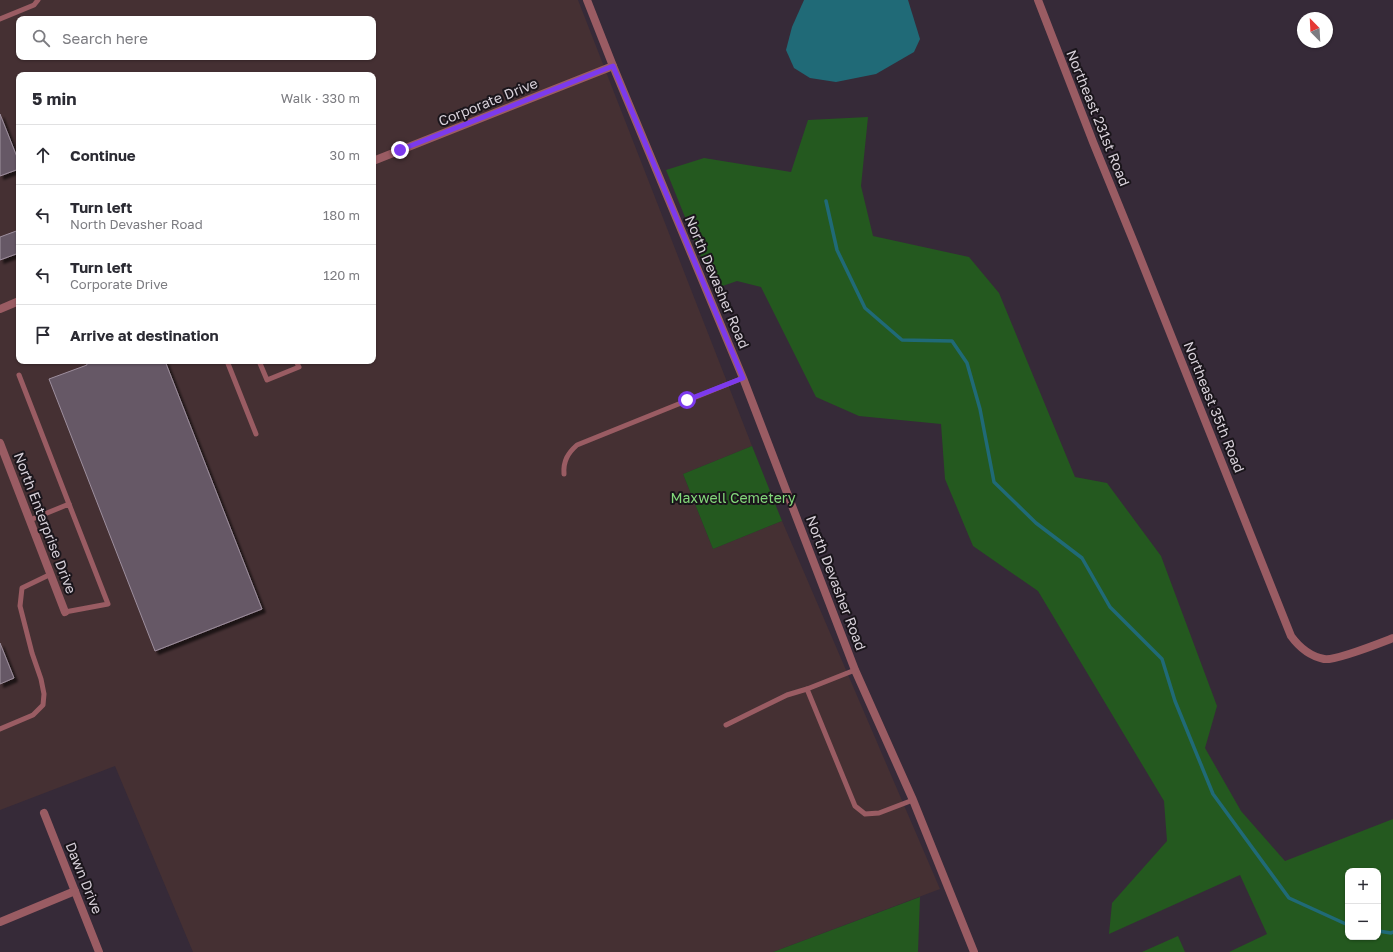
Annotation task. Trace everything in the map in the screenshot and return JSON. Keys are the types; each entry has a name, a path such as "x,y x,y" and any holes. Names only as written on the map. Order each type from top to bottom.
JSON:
{"street":[{"name":"North Devasher Road","path":"587,0 743,378 855,670 913,800 974,952"},
{"name":"Northeast 231st Road","path":"1038,0 1093,142 1135,244"},
{"name":"Corporate Drive","path":"376,160 613,66"},
{"name":"Northeast 35th Road","path":"1135,244 1291,636 1305,651 1325,659 1346,654 1393,638"},
{"path":"0,309 16,302"},
{"name":"North Enterprise Drive","path":"0,443 66,612"},
{"name":"Dawn Drive","path":"44,813 99,952"},
{"path":"0,922 75,891"}],"lane":[{"path":"0,19 34,5 38,0"},
{"path":"228,364 256,434"},
{"path":"260,364 267,380 298,367 297,364"},
{"path":"19,375 108,604 66,612"},
{"path":"564,474 563,466 566,458 570,450 577,445 743,378"},
{"path":"30,520 69,504"},
{"path":"0,729 33,715 43,705 44,694 41,679 32,653 20,606 22,588 51,574"},
{"path":"726,725 787,696 855,670"},
{"path":"807,689 855,806 865,814 879,813 913,800"}],"shaded area":[{"path":"0,0 578,0 752,446 683,474 713,549 782,521 940,889 773,952 193,952 115,766 0,810"}],"green space":[{"path":"868,117 861,186 873,236 969,257 999,293 1075,477 1107,483 1161,556 1217,706 1205,748 1241,811 1285,861 1393,819 1393,952 1229,952 1267,934 1240,875 1109,934 1112,903 1167,841 1164,801 1038,591 973,546 945,479 941,424 859,416 816,397 761,287 737,281 714,289 666,170 704,158 791,172 808,120"},
{"name":"Maxwell Cemetery","path":"752,446 782,521 713,549 683,474"},
{"path":"920,897 918,952 773,952"},
{"path":"1178,936 1185,952 1142,952"}],"water":[{"path":"804,0 908,0 920,39 914,52 876,74 836,82 810,78 794,68 786,50 792,27"}],"building":[{"path":"0,114 16,154 16,170 0,176"},
{"path":"16,231 16,254 0,260 0,237"},
{"path":"166,364 262,609 155,651 49,379 87,365"},
{"path":"0,643 14,678 0,684"}],"waterway":[{"path":"826,201 837,250 865,308 902,340 952,341 967,363 980,409 994,482 1036,523 1082,558 1110,607 1162,659 1175,701 1213,794 1289,898 1345,924"},
{"path":"1381,931 1393,932"}],"route":[{"path":"400,150 613,66 743,378 687,400"}]}
